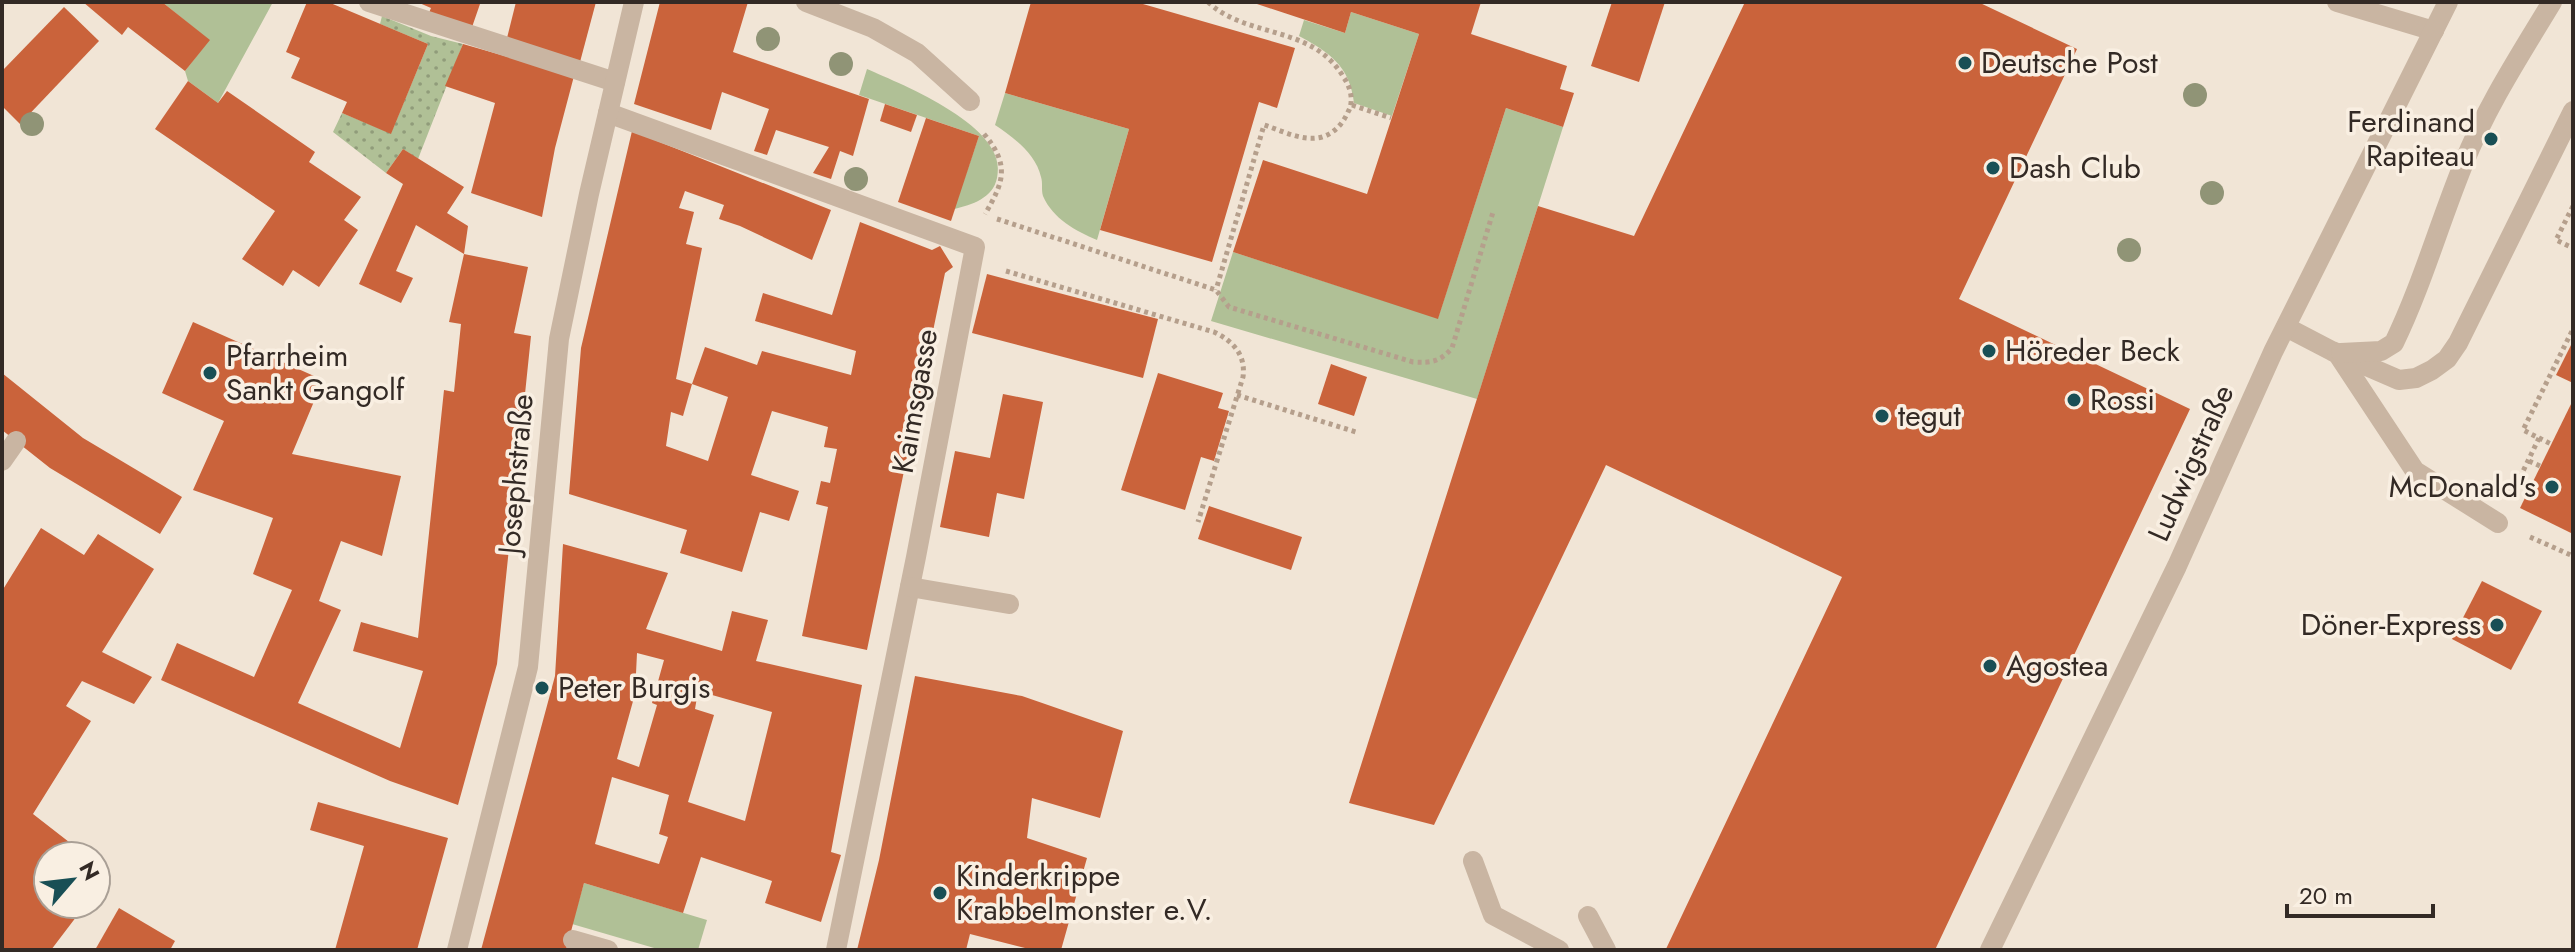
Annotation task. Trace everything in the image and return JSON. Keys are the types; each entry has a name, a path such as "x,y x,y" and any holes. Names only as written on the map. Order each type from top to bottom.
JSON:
{"street":[{"path":"369,2 615,82"},
{"name":"Josephstraße","path":"457,950 528,667 559,339 571,273 634,2"},
{"path":"806,2 873,28 917,53 970,101"},
{"path":"2337,2 2434,31"},
{"name":"Ludwigstraße","path":"1990,950 2177,566 2286,327 2448,2"},
{"path":"2337,353 2381,351 2394,343 2492,103 2552,2"},
{"path":"2286,327 2399,380 2416,378 2447,359 2458,343 2573,111"},
{"path":"608,113 970,253"},
{"name":"Kaimsgasse","path":"836,950 910,587 970,253"},
{"path":"2337,353 2415,471 2498,523"},
{"path":"2,461 16,441"},
{"path":"910,587 1009,604"},
{"path":"1473,861 1493,915 1559,950"},
{"path":"1588,916 1606,950"},
{"path":"573,940 608,950"}],"path":[{"path":"1208,2 1220,13 1298,39 1321,51 1340,70 1349,85 1352,105 1344,121 1330,135 1310,140 1264,125 1216,290"},
{"path":"1352,105 1391,118"},
{"path":"975,125 999,152 1003,174 970,253 1199,327 1228,339 1236,348 1244,367 1198,522"},
{"path":"2573,206 2556,240 2573,248"},
{"path":"985,215 1216,290 1229,307 1413,362 1430,363 1443,358 1452,348 1493,212"},
{"path":"2551,444 2523,430 2573,329"},
{"path":"1237,395 1356,432"},
{"path":"2539,438 2498,523 2573,556"},
{"path":"2529,461 2540,466"}],"green space":[{"path":"162,2 273,2 218,103 188,81 185,71 209,40"},
{"path":"1351,12 1419,34 1392,116 1354,103 1343,70 1329,54 1299,36 1304,20 1345,33"},
{"path":"382,16 431,36 463,44 418,159 403,149 386,173 333,132 342,113 391,133 428,44 380,24"},
{"path":"867,69 950,110 987,142 997,159 997,178 986,196 954,209 979,136 859,95"},
{"path":"1005,93 1129,129 1097,240 1059,218 1043,196 1042,179 1034,161 1016,141 995,125"},
{"path":"1506,108 1563,127 1477,399 1211,321 1233,252 1438,318"},
{"path":"584,883 707,920 698,950 661,950 572,924"}],"building":[{"path":"83,2 162,2 210,40 185,71 128,27 122,35"},
{"path":"307,2 328,2 428,44 391,134 342,113 347,102 291,78 300,58 286,52"},
{"path":"417,2 480,4 471,30 428,15 431,8"},
{"path":"516,2 596,2 580,62 506,42"},
{"path":"660,2 748,2 733,52 869,99 853,156 840,151 831,179 813,173 829,147 776,130 767,155 754,151 769,109 722,92 711,130 634,104"},
{"path":"1031,2 1136,2 1295,48 1277,108 1259,102 1212,262 1100,230 1129,129 1005,93"},
{"path":"1251,2 1481,2 1471,34 1567,66 1560,89 1574,93 1563,127 1506,108 1438,319 1233,252 1263,160 1367,194 1419,34 1351,12 1345,33"},
{"path":"1612,2 1665,2 1639,82 1591,66"},
{"path":"1745,2 1978,2 2077,49 1959,299 2190,409 1935,950 1666,949 1842,577 1606,465 1434,825 1349,803 1538,206 1634,236"},
{"path":"64,7 99,41 20,124 2,106 2,71"},
{"path":"463,44 574,76 555,148 542,217 471,193 495,103 445,86"},
{"path":"188,81 218,103 227,91 315,152 309,162 361,197 344,220 358,230 319,287 293,270 283,286 242,259 275,211 155,129"},
{"path":"885,104 917,115 911,132 880,121"},
{"path":"926,118 979,136 951,221 898,202"},
{"path":"632,131 831,210 812,260 719,219 724,205 685,191 679,208 694,212 686,244 702,248 676,379 692,384 705,347 757,365 762,351 851,375 856,351 755,321 763,293 832,315 860,222 932,250 940,246 953,267 945,273 867,650 802,636 828,507 816,504 821,481 830,483 837,449 824,447 828,427 772,411 751,475 799,491 789,521 760,512 742,572 680,553 687,530 569,494 581,348","holes":["692,384 728,397 708,461 666,446 671,412 683,416"]},
{"path":"403,149 464,187 447,213 468,226 464,254 416,225 396,271 413,278 401,303 359,284 403,184 386,173"},
{"path":"464,254 528,267 514,333 531,336 497,664 458,805 390,781 161,680 177,643 254,677 292,590 253,574 273,518 193,490 224,421 162,393 193,322 323,380 292,454 401,476 382,556 341,541 319,601 341,610 298,703 400,748 423,671 353,651 361,622 418,638 444,390 454,392 461,324 449,322"},
{"path":"987,274 1158,319 1143,378 972,333"},
{"path":"2573,341 2573,383 2556,375"},
{"path":"1331,364 1367,377 1354,416 1318,404"},
{"path":"2,373 83,438 182,497 160,534 50,468 2,430"},
{"path":"1158,373 1223,393 1218,408 1229,411 1214,461 1201,457 1185,510 1121,490"},
{"path":"1003,394 1043,402 1024,499 997,493 989,537 940,527 955,451 990,458"},
{"name":"McDonald's","path":"2573,400 2573,534 2520,508"},
{"path":"1209,506 1302,537 1291,570 1198,539"},
{"path":"41,528 84,555 98,534 154,569 102,652 152,677 134,704 82,681 66,706 91,721 33,814 66,840 32,840 32,920 74,920 51,950 2,950 2,591"},
{"path":"563,544 668,573 646,629 722,651 732,611 768,620 756,661 862,685 831,852 841,855 821,922 765,903 772,881 701,857 683,913 584,883 566,950 481,950 555,676","holes":["637,653 664,660 652,703 657,705 639,767 617,759 635,694","698,691 772,712 745,821 688,802 714,715 695,709","612,777 669,795 659,834 668,837 659,864 595,844"]},
{"name":"Döner-Express","path":"2482,581 2542,611 2511,670 2452,639"},
{"path":"915,676 1022,696 1123,731 1100,818 1032,798 1027,838 1087,858 1061,950 1033,950 970,934 966,950 857,950 879,860"},
{"path":"318,802 448,838 417,950 335,950 364,846 310,830"},
{"path":"119,908 175,941 170,950 95,950"}],"place":[{"name":"Deutsche Post","path":"1965,63"},
{"name":"Ferdinand Rapiteau","path":"2491,139"},
{"name":"Dash Club","path":"1993,168"},
{"name":"Höreder Beck","path":"1989,351"},
{"name":"Pfarrheim Sankt Gangolf","path":"210,373"},
{"name":"Rossi","path":"2074,400"},
{"name":"tegut","path":"1882,416"},
{"name":"McDonald's","path":"2552,487"},
{"name":"Döner-Express","path":"2497,625"},
{"name":"Agostea","path":"1990,666"},
{"name":"Peter Burgis","path":"542,688"},
{"name":"Kinderkrippe Krabbelmonster e.V.","path":"940,893"}]}
